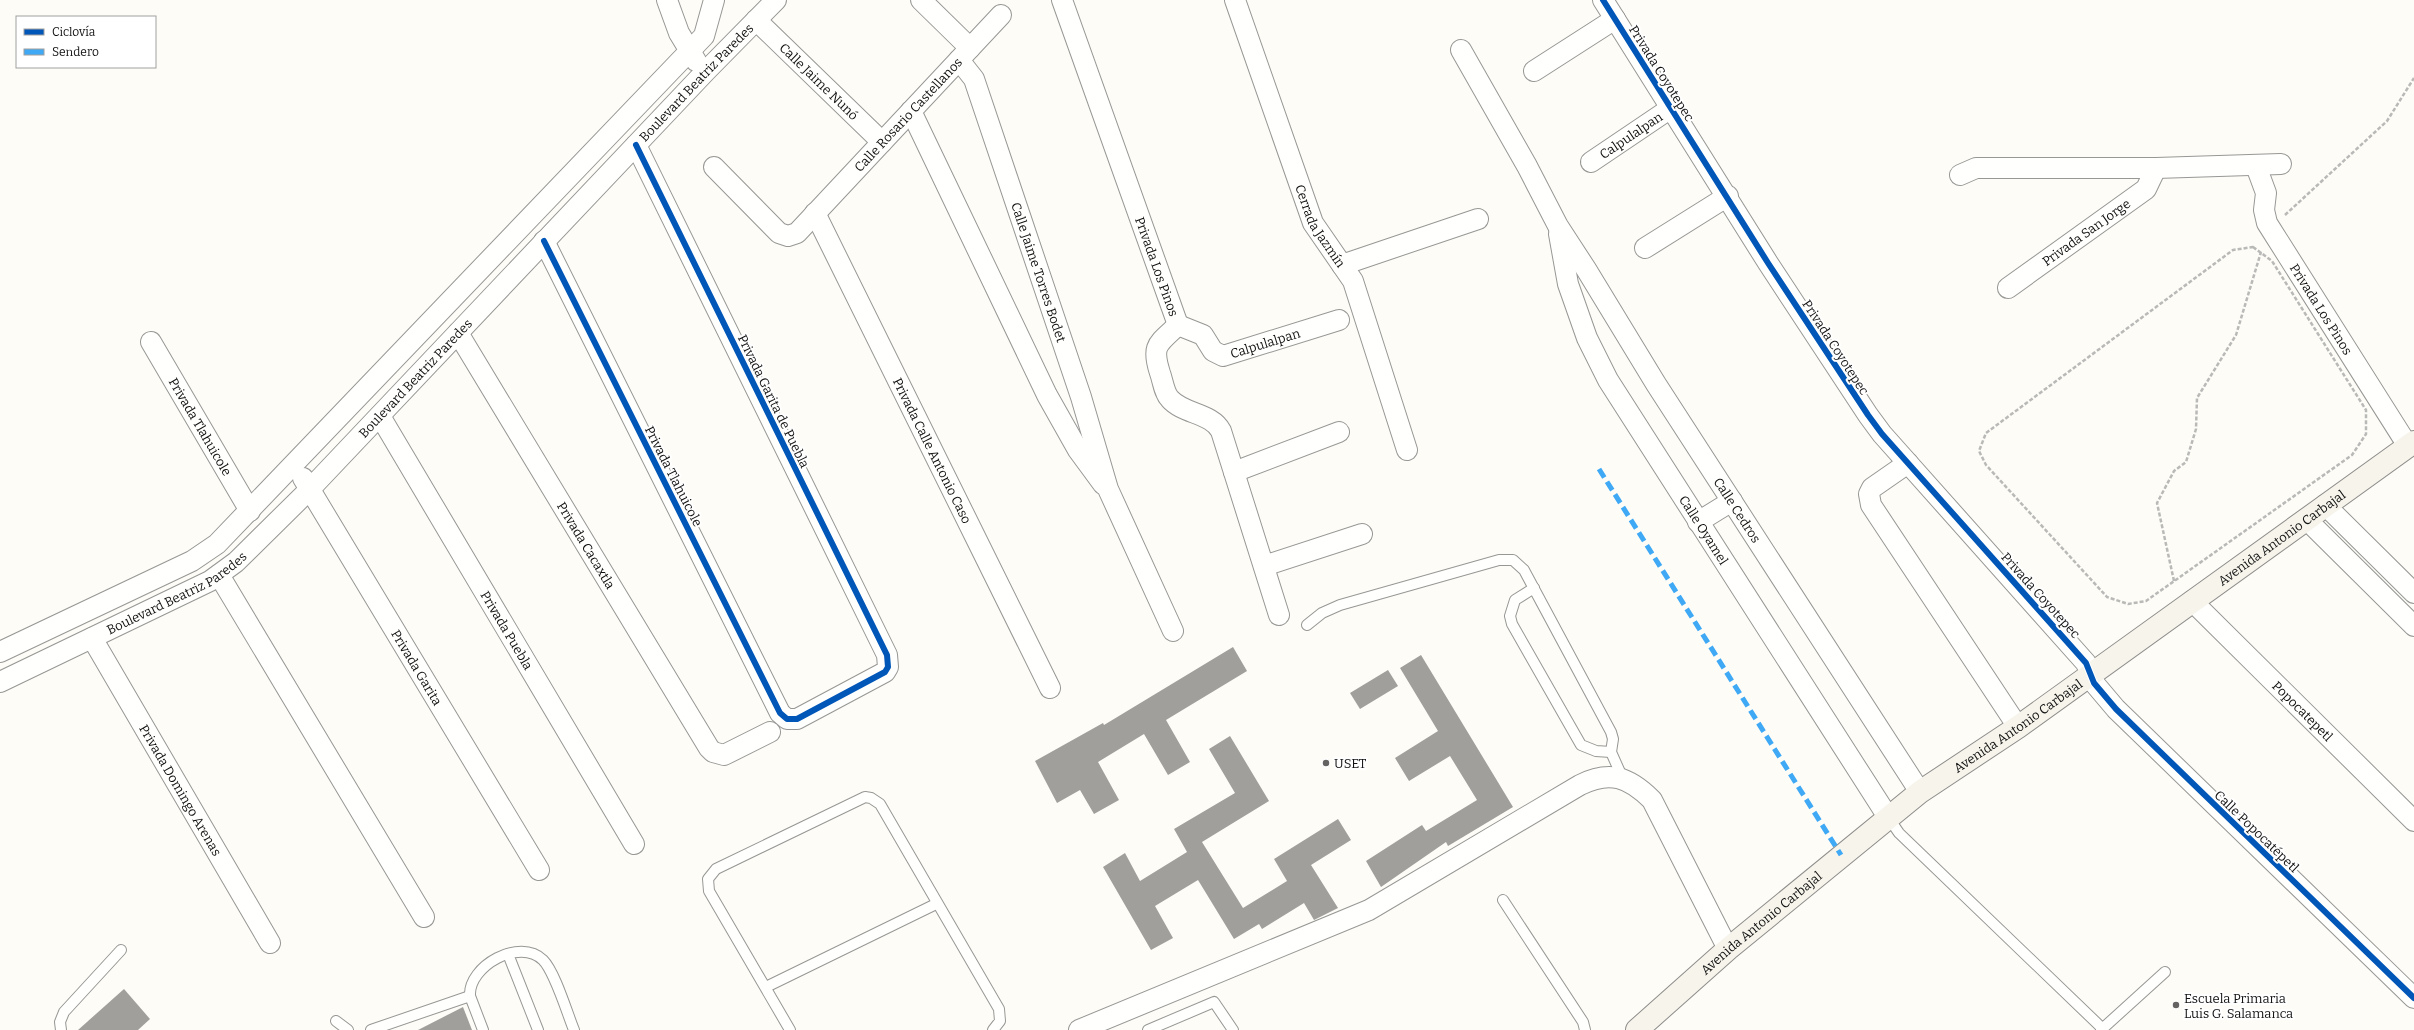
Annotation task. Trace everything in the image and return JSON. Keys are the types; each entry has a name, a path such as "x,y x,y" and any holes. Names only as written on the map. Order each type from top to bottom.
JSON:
{"street":[{"path":"667,0 678,33 689,51 706,71"},
{"name":"Boulevard Beatriz Paredes","path":"0,652 204,555 250,511 704,36 714,0"},
{"name":"Boulevard Beatriz Paredes","path":"0,682 219,576 310,489 706,71 776,0"},
{"name":"Calle Jaime Torres Bodet","path":"921,0 965,54 1081,397 1108,489 1173,631"},
{"name":"Privada Los Pinos","path":"1062,0 1178,325 1160,342 1155,350 1155,358 1167,394 1173,401 1218,426 1279,615"},
{"name":"Cerrada Jazmín","path":"1235,0 1313,224 1352,281 1408,450"},
{"name":"Privada Coyotepec","path":"1603,0 1832,362 1882,434 2086,663 2090,675"},
{"name":"Calle Rosario Castellanos","path":"714,167 783,235 797,233 1001,15"},
{"path":"1534,71 1615,19"},
{"name":"Calle Jaime Nunó","path":"756,20 882,142"},
{"path":"1461,50 1527,166 1558,226"},
{"name":"Calpulalpan","path":"1591,162 1671,108"},
{"name":"Calle Jaime Torres Bodet","path":"911,111 1047,395 1078,450 1094,474 1108,489"},
{"name":"Privada Garita de Puebla","path":"636,145 887,655 888,667 886,672 874,680 797,719 788,719"},
{"path":"1960,175 1976,168 2156,168 2281,164"},
{"name":"Privada Los Pinos","path":"2256,166 2266,193 2264,210 2270,229 2411,444"},
{"name":"Privada San Jorge","path":"2008,288 2146,189 2156,168"},
{"path":"1645,248 1728,196"},
{"name":"Privada Calle Antonio Caso","path":"815,213 1050,688"},
{"path":"1342,265 1478,219"},
{"name":"Calle Cedros","path":"1558,226 1732,501 1920,792"},
{"name":"Calle Oyamel","path":"1558,226 1568,284 1587,338 1608,380 1888,817"},
{"name":"Privada Tlahuicole","path":"544,241 780,713 788,719"},
{"name":"Calpulalpan","path":"1178,325 1203,334 1213,351 1223,356 1339,320"},
{"name":"Privada Cacaxtla","path":"458,333 713,752 718,754 729,753 770,732"},
{"name":"Privada Tlahuicole","path":"150,342 250,511"},
{"name":"Privada Puebla","path":"380,416 634,844"},
{"path":"1234,472 1339,432"},
{"name":"Avenida Antonio Carbajal","path":"1637,1030 1728,949 1920,792 2018,727 2411,444"},
{"path":"1908,463 1872,488 1869,494 1871,505 2018,727"},
{"name":"Privada Garita","path":"294,465 310,489 539,870"},
{"path":"1698,522 1732,501"},
{"path":"2325,505 2414,593"},
{"path":"2306,519 2414,626"},
{"path":"1264,566 1362,534"},
{"path":"219,576 424,917"},
{"name":"Popocatepetl","path":"2192,601 2414,821"},
{"name":"Privada Domingo Arenas","path":"92,638 270,942"},
{"name":"Calle Popocatépetl","path":"2090,675 2103,694 2127,720 2414,998"},
{"path":"1079,1030 1352,919 1382,903 1580,785 1601,777 1623,779 1641,789 1652,800 1728,949"}],"lane":[{"path":"1307,625 1322,613 1340,605 1498,560 1506,559 1520,564 1611,732 1613,739 1611,752 1623,779"},
{"path":"1534,588 1515,600 1510,616 1512,624 1581,745 1596,751 1611,752"},
{"path":"790,1030 709,891 708,879 716,869 865,797 871,798 880,804 936,904 999,1009 1000,1021 993,1030"},
{"path":"1888,817 1900,833 2102,1029 2165,972"},
{"path":"1503,900 1583,1022 1584,1030"},
{"path":"766,987 936,904"},
{"path":"61,1030 60,1022 64,1012 121,950"},
{"path":"483,1030 470,996 472,983 482,969 491,962 508,954 520,952 532,954 543,960 550,970 574,1030"},
{"path":"508,954 538,1030"},
{"path":"371,1030 470,996"},
{"path":"1148,1030 1214,1002 1233,1030"},
{"path":"336,1021 348,1030"}],"path":[{"path":"2174,581 2157,503 2174,471 2186,462 2196,430 2197,398 2236,335 2260,253 2270,229 2387,122 2414,78"},
{"path":"2253,247 2272,261 2366,410 2366,434 2352,455 2174,581 2146,601 2128,604 2107,597 1986,465 1979,451 1986,433 2233,250 2253,247"}],"building":[{"path":"1233,647 1247,671 1166,720 1190,762 1168,775 1144,734 1098,762 1119,800 1094,814 1080,790 1057,803 1035,761 1103,723 1104,725"},
{"path":"1421,655 1513,807 1448,846 1446,842 1381,887 1366,861 1422,825 1426,831 1477,800 1450,756 1409,781 1395,758 1438,731 1400,668"},
{"path":"1388,670 1398,686 1360,709 1350,693"},
{"path":"1230,736 1269,801 1202,842 1243,908 1287,881 1274,859 1338,819 1351,840 1311,865 1338,908 1314,920 1304,903 1262,929 1259,924 1234,939 1198,880 1155,906 1173,938 1151,950 1103,867 1125,853 1140,881 1187,852 1174,829 1235,793 1209,749"},
{"path":"124,989 150,1019 138,1030 78,1030"},
{"path":"463,1007 472,1030 418,1030"}],"marked path":[{"path":"1599,469 1841,855"}],"cycle path":[{"path":"1603,0 1768,263 1882,434 2086,663 2094,683 2116,709 2414,998"},
{"path":"544,241 780,713 787,719 797,719 885,672 888,667 887,655 636,145"}],"place":[{"name":"USET","path":"1326,763"},
{"name":"Escuela Primaria Luis G. Salamanca","path":"2176,1005"}]}
